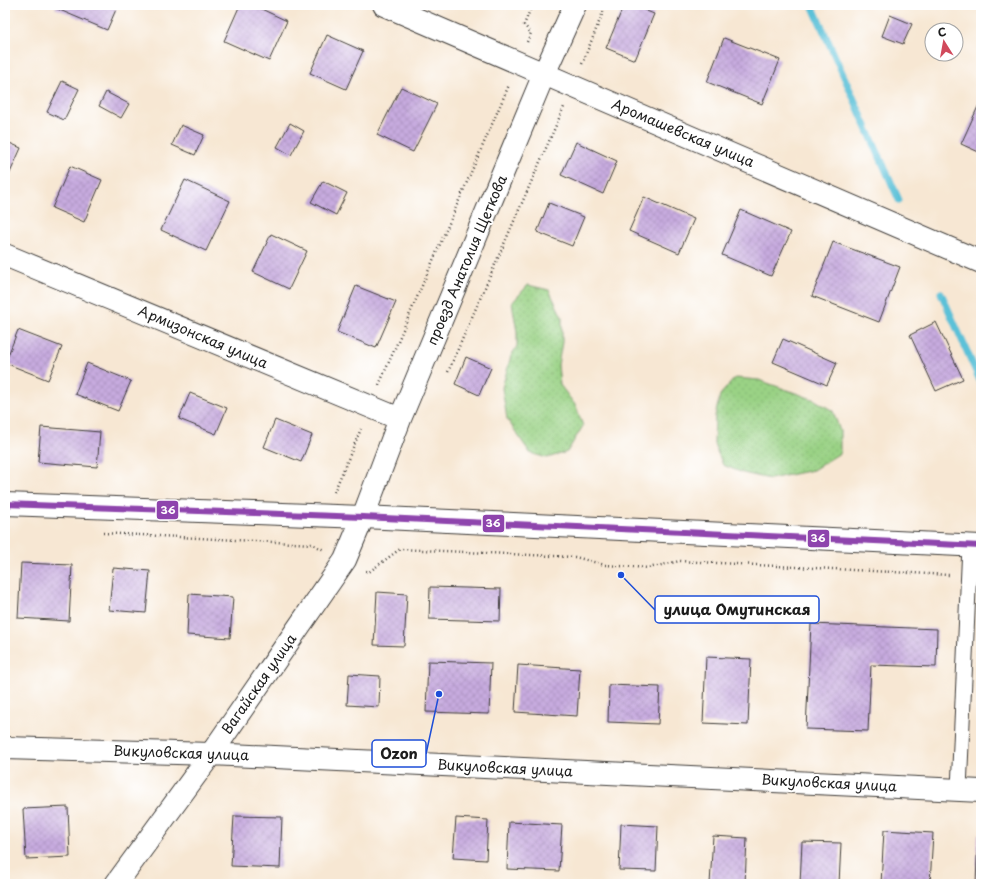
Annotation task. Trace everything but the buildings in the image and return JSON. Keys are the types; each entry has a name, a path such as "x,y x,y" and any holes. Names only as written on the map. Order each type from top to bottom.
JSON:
{"street":[{"name":"Аромашевская улица","path":"384,5 981,262"},
{"name":"проезд Анатолия Щеткова","path":"364,517 400,419 574,5"},
{"name":"Армизонская улица","path":"5,255 400,419"},
{"path":"5,504 364,517 975,546"},
{"name":"Вагайская улица","path":"116,884 210,754 345,560 364,517"},
{"name":"Викуловская улица","path":"5,748 210,754 981,790"}],"lane":[{"path":"959,790 968,576 975,546"}],"path":[{"path":"312,544 531,33 524,25 532,5"},
{"path":"446,375 573,86 606,5"},
{"path":"100,533 312,544 368,572 400,549 575,557 605,565 648,568 680,561 968,576"}],"green space":[{"path":"528,285 549,290 562,317 562,342 558,365 560,385 576,406 583,426 567,452 547,458 530,453 507,419 502,388 511,356 517,346 517,332 512,303"},
{"path":"735,378 759,380 815,400 833,411 840,431 840,453 813,470 770,479 743,473 723,465 714,444 715,416 720,395"}],"waterway":[{"path":"812,5 899,200"},
{"path":"941,293 981,383"}],"transit line":[{"name":"36","path":"5,504 363,517 981,546"}],"place":[{"name":"улица Омутинская","path":"621,575"},
{"name":"Ozon","path":"439,694"}]}
